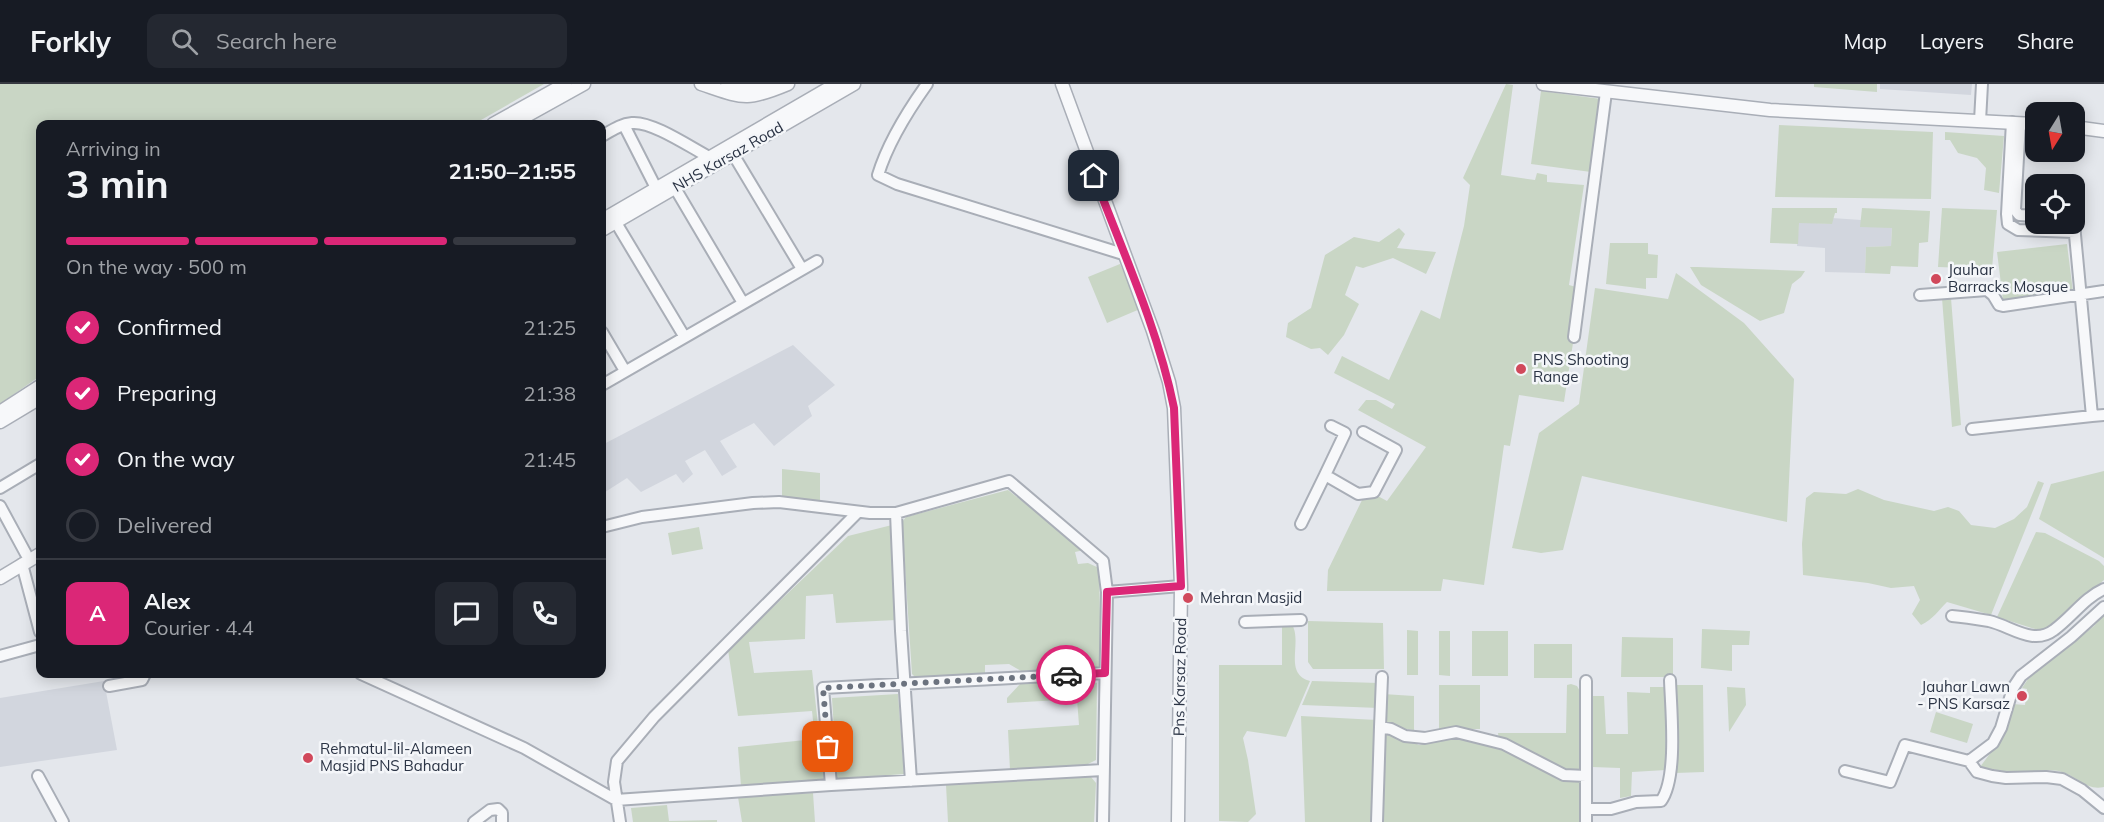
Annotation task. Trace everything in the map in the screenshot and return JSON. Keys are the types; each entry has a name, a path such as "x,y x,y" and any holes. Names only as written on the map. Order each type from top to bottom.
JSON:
{"street":[{"path":"500,120 565,84"},
{"path":"519,120 584,84"},
{"path":"701,84 744,97 754,97 788,84"},
{"path":"721,84 749,89 788,84"},
{"name":"NHS Karsaz Road","path":"609,219 716,163 731,150 836,84"},
{"name":"NHS Karsaz Road","path":"666,188 709,158 731,150 854,84"},
{"path":"927,84 908,111 883,159 878,175 897,184 1124,254"},
{"name":"Pns Karsaz Road","path":"1062,84 1153,332 1169,382 1174,408 1181,586 1178,822"},
{"path":"1543,84 1770,110 2025,123"},
{"path":"1980,121 1982,84"},
{"path":"1574,337 1606,92"},
{"path":"606,134 633,122 653,128 709,158"},
{"path":"2016,122 2015,210 2019,215 2025,215"},
{"path":"2016,122 2007,214 2008,224 2018,230 2025,230"},
{"path":"624,125 743,303"},
{"path":"2085,128 2104,131"},
{"path":"731,150 802,269"},
{"path":"609,219 684,336"},
{"path":"2074,234 2092,416"},
{"path":"606,383 817,261"},
{"path":"1920,295 1987,290 1999,305 2003,306 2104,291"},
{"path":"606,339 625,371"},
{"path":"0,412 36,389"},
{"path":"0,422 36,400"},
{"path":"1972,429 2104,415"},
{"path":"1301,524 1345,433 1331,426"},
{"path":"1324,475 1358,494 1374,492 1396,450 1363,432"},
{"path":"0,488 36,466"},
{"path":"606,526 642,517 753,503 779,502 858,512 896,513 1009,481 1103,561 1107,592 1103,822"},
{"path":"0,506 24,559 36,614"},
{"path":"620,822 614,782 617,761 654,717 858,512"},
{"path":"896,513 912,781"},
{"path":"0,578 36,549"},
{"path":"0,569 36,555"},
{"path":"1107,592 1181,586"},
{"path":"1952,615 1991,622 2026,635 2041,636 2052,632 2094,594 2104,589"},
{"path":"1969,761 1993,743 2001,728 2013,688 2021,676 2071,638 2104,607"},
{"path":"1245,622 1301,620"},
{"path":"0,656 36,646"},
{"path":"831,785 823,688 1105,673"},
{"path":"1377,822 1382,677"},
{"path":"109,687 143,678"},
{"path":"369,678 524,748 616,801 831,785 1103,770"},
{"path":"1586,809 1611,809 1636,802 1661,801 1667,793 1672,760 1670,680"},
{"path":"1586,681 1586,822"},
{"path":"1380,727 1391,729 1405,736 1425,738 1456,732 1503,744 1564,776 1586,776"},
{"path":"1845,771 1890,782 1905,745 1969,761 1977,772 1992,776 2062,779 2104,808"},
{"path":"38,776 63,822"},
{"path":"2091,797 2104,793"},
{"path":"474,822 490,810 498,809 502,813 502,822"}],"shaded area":[{"path":"1880,84 1972,84 1971,95 1880,89"},
{"path":"1832,218 1861,220 1861,227 1892,227 1891,246 1866,247 1865,273 1825,272 1825,248 1797,246 1799,222 1832,224"},
{"path":"793,345 835,385 808,406 812,416 774,446 754,423 720,441 737,467 722,476 705,450 685,461 693,474 683,483 676,474 641,492 627,478 606,491 606,443"},
{"path":"104,681 117,750 0,767 0,698"}],"green space":[{"path":"0,84 544,84 481,120 36,120 36,379 0,404"},
{"path":"1506,84 1513,85 1501,175 1535,180 1537,173 1547,175 1547,182 1584,185 1569,285 1576,287 1568,340 1573,343 1564,402 1519,395 1510,446 1504,445 1484,585 1443,579 1441,591 1327,591 1328,570 1363,498 1374,494 1387,501 1426,447 1358,410 1366,400 1376,400 1392,409 1395,404 1334,373 1342,356 1389,380 1421,310 1440,319 1464,226 1470,185 1463,178"},
{"path":"1814,84 1877,84 1877,92 1814,87"},
{"path":"1541,91 1601,99 1591,172 1531,164"},
{"path":"1779,125 1933,132 1931,199 1775,197"},
{"path":"1945,132 2004,136 1999,193 1984,190 1986,168 1977,158 1958,153 1950,140 1945,140"},
{"path":"1772,208 1837,208 1837,213 1835,213 1832,224 1799,223 1798,244 1770,243"},
{"path":"1862,208 1930,211 1928,242 1919,243 1918,267 1891,266 1890,274 1865,273 1866,247 1891,246 1892,228 1860,227"},
{"path":"1942,208 1997,210 1992,269 1938,267"},
{"path":"1399,228 1405,234 1397,248 1436,252 1426,274 1393,258 1363,268 1356,266 1345,295 1359,304 1344,335 1328,355 1320,348 1311,349 1286,337 1288,323 1311,308 1325,255 1354,237 1379,242"},
{"path":"1610,243 1648,243 1648,254 1658,255 1657,278 1646,278 1646,289 1606,284"},
{"path":"2067,244 2073,292 2003,300 1997,252"},
{"path":"1120,264 1140,309 1107,323 1088,277"},
{"path":"1690,267 1805,271 1792,284 1784,313 1760,321 1701,285"},
{"path":"1676,273 1744,323 1794,379 1787,522 1582,476 1563,550 1541,553 1512,548 1539,433 1579,404 1595,288 1668,299"},
{"path":"1942,298 1951,298 1961,425 1952,427"},
{"path":"782,469 820,473 820,501 782,497"},
{"path":"2104,471 2104,558 2039,519 2051,484"},
{"path":"2038,481 2044,483 1991,615 1947,602 1921,625 1912,614 1920,600 1914,586 1891,588 1803,575 1802,544 1806,498 1814,492 1846,494 1858,489 1884,500 1934,511 1948,507 1959,511 1971,525 1995,528 2014,519 2027,507"},
{"path":"1008,490 1084,550 1075,552 1078,564 1088,563 1099,568 1101,667 1021,671 1009,664 985,665 985,674 916,678 912,674 902,522 906,517"},
{"path":"892,525 896,620 836,623 833,594 806,596 805,639 749,642 754,673 812,670 824,780 741,786 738,747 815,739 812,711 738,716 728,650 848,536"},
{"path":"699,527 703,549 672,555 668,533"},
{"path":"2036,532 2045,533 2099,561 2104,566 2104,580 2045,630 1997,617"},
{"path":"2104,614 2104,787 2088,786 2059,771 2013,772 1980,767 2003,736 2013,704 2025,705 2027,689 2022,688 2028,679 2094,626"},
{"path":"1308,621 1383,623 1384,669 1313,669 1308,662"},
{"path":"1282,623 1291,623 1296,639 1297,671 1310,681 1286,737 1247,731 1243,738 1256,814 1248,822 1219,821 1219,665 1282,665"},
{"path":"1702,629 1750,631 1749,645 1732,645 1732,671 1701,668"},
{"path":"1407,630 1418,631 1418,675 1407,675"},
{"path":"1439,631 1450,631 1450,676 1439,675"},
{"path":"1472,631 1508,631 1508,676 1472,676"},
{"path":"1622,637 1673,638 1673,677 1621,677"},
{"path":"1534,644 1572,644 1572,678 1534,678"},
{"path":"1080,678 1097,683 1096,760 1086,765 1010,770 1008,730 1079,725 1077,699 1007,703 1007,698 1021,683"},
{"path":"1312,681 1379,683 1379,708 1302,705"},
{"path":"1439,685 1480,685 1480,729 1439,729"},
{"path":"1567,685 1577,686 1581,693 1582,771 1562,772 1499,740 1498,733 1566,733"},
{"path":"1674,685 1703,685 1704,772 1675,773"},
{"path":"1650,687 1665,687 1666,770 1632,772 1631,796 1620,798 1620,768 1592,767 1590,696 1604,696 1606,734 1628,734 1627,692 1650,693"},
{"path":"1727,687 1745,688 1746,705 1729,732"},
{"path":"898,694 904,774 837,779 832,698"},
{"path":"1383,694 1414,696 1414,730 1381,726"},
{"path":"1936,712 1973,724 1967,743 1930,732"},
{"path":"1301,716 1377,720 1374,822 1305,822"},
{"path":"1382,728 1419,745 1437,740 1469,739 1492,744 1547,770 1558,778 1566,781 1582,780 1582,822 1380,822"},
{"path":"1091,777 1096,783 1094,822 948,822 946,785"},
{"path":"813,793 815,822 742,822 738,797"},
{"path":"667,805 669,821 717,820 717,822 633,822 631,808"}],"way so far":[{"path":"828,747 823,688 1066,675"}],"place":[{"name":"Jauhar Barracks Mosque","path":"1936,279"},
{"name":"PNS Shooting Range","path":"1521,369"},
{"name":"Mehran Masjid","path":"1188,598"},
{"name":"Jauhar Lawn - PNS Karsaz","path":"2022,696"},
{"name":"Rehmatul-lil-Alameen Masjid PNS Bahadur","path":"308,758"}],"route":[{"path":"1066,675 1105,673 1107,592 1181,586 1174,408 1169,382 1153,332 1094,176"}]}
